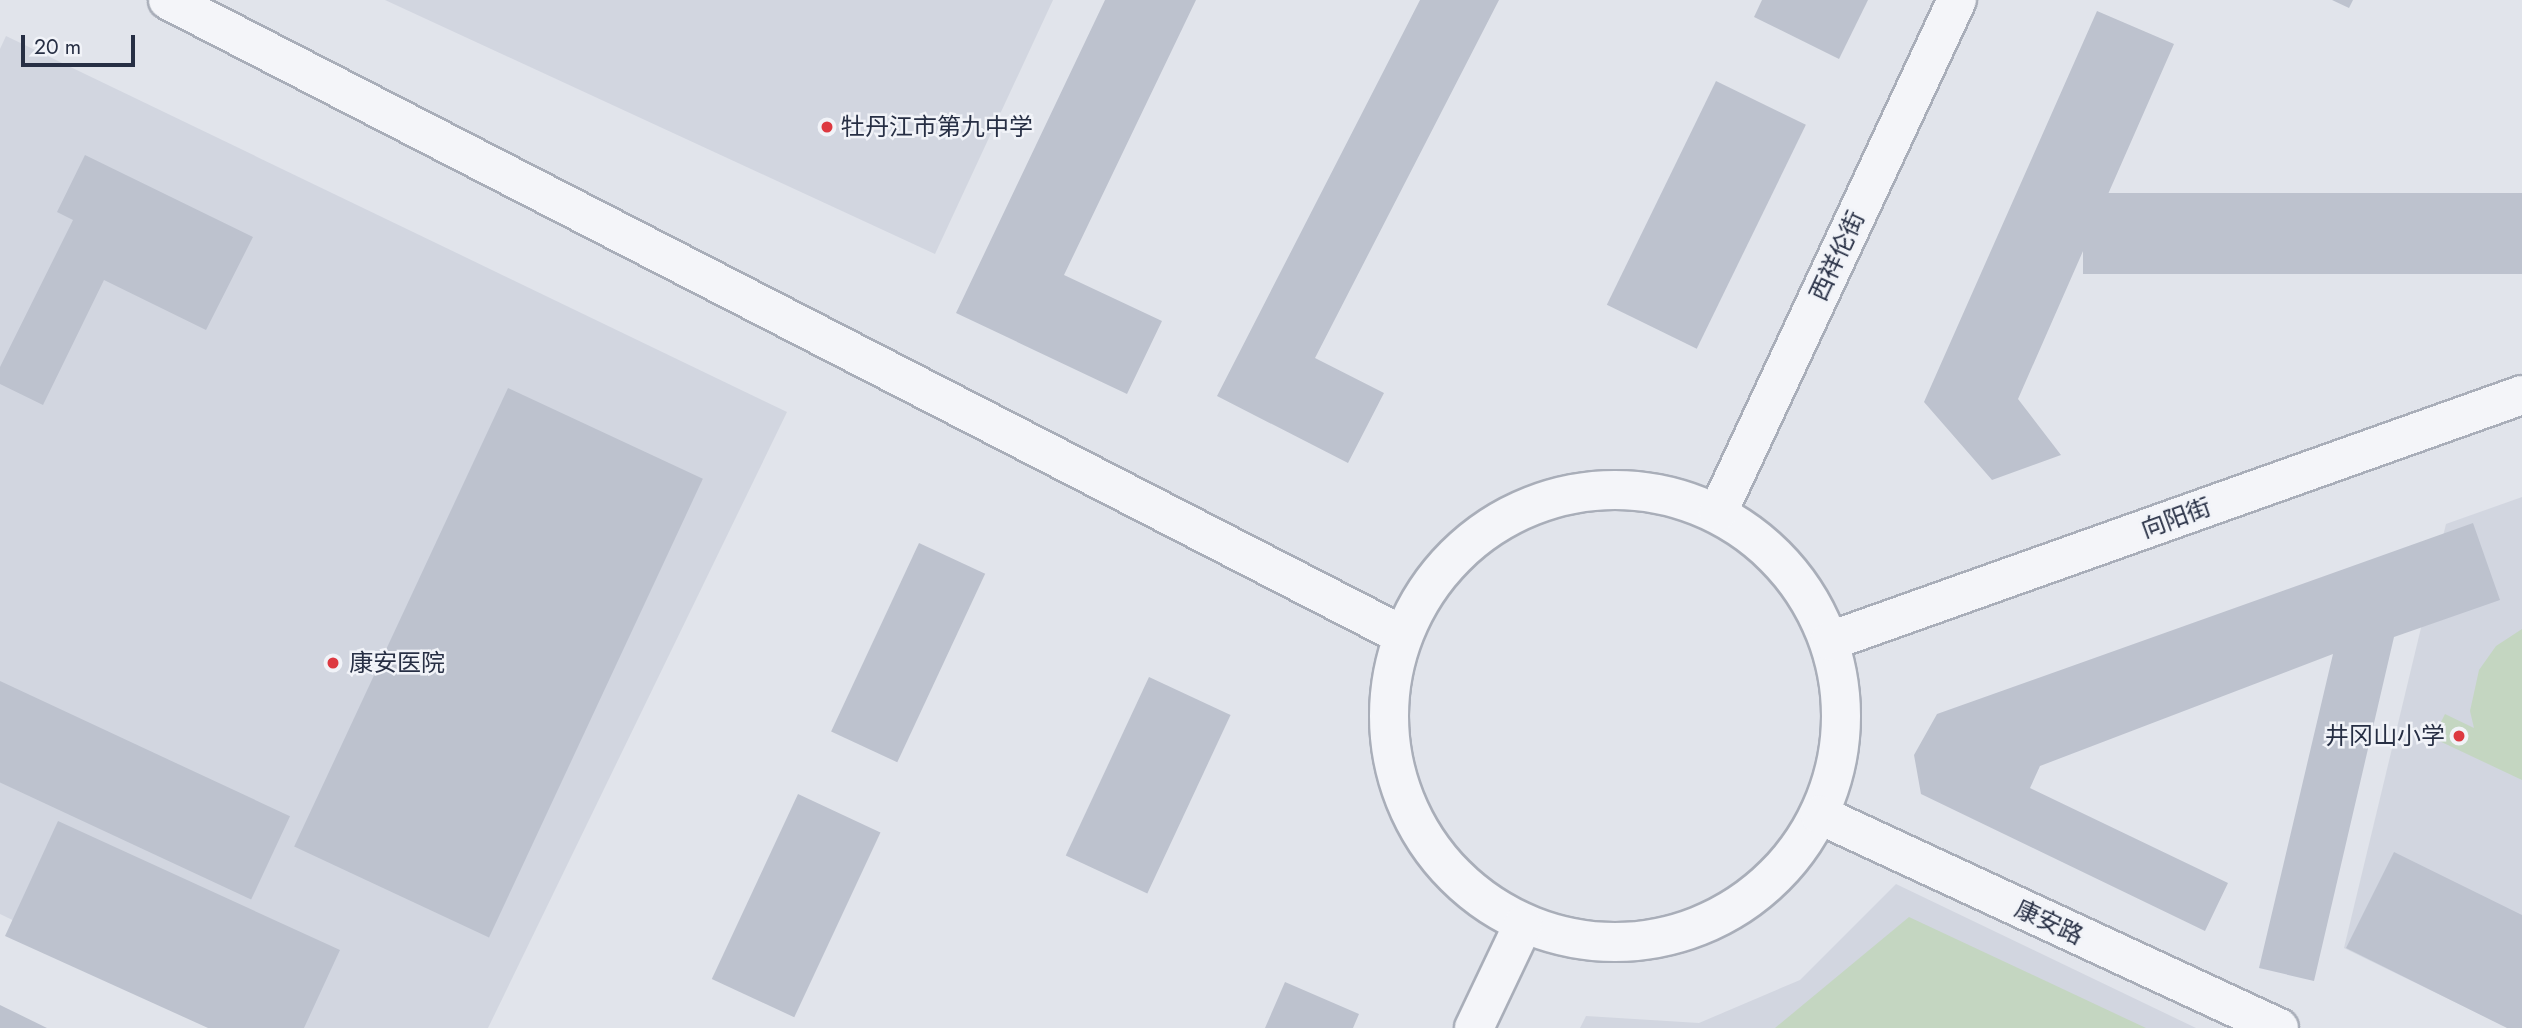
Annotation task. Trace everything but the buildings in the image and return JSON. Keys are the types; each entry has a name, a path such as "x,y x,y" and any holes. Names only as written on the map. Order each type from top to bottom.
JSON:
{"street":[{"path":"168,0 1402,635"},
{"name":"西祥伦街","path":"1718,512 1957,0"},
{"name":"向阳街","path":"1830,641 2522,396"},
{"path":"1645,490 1718,512 1766,545 1804,589 1830,641 1842,699 1839,758 1819,815 1780,872 1725,915 1660,939 1590,943 1523,925 1464,888 1420,836 1393,771 1387,702 1402,635 1441,569 1499,520 1570,493 1645,490"},
{"name":"康安路","path":"1819,815 2279,1028"},
{"path":"1475,1028 1523,925"}],"shaded area":[{"name":"牡丹江市第九中学","path":"385,0 1053,0 935,254"},
{"name":"康安医院","path":"6,36 787,412 488,1028 237,1028 0,914 0,49"},
{"name":"井冈山小学","path":"2522,497 2522,1028 2508,1028 2344,948 2446,524"},
{"path":"1896,884 2196,1028 1580,1028 1586,1016 1699,1023 1800,980"}],"green space":[{"path":"2522,629 2522,780 2433,738 2445,714 2474,728 2470,711 2479,670 2496,646"},
{"path":"1909,917 2146,1028 1775,1028"}],"place":[{"name":"牡丹江市第九中学","path":"827,127"},
{"name":"康安医院","path":"333,663"},
{"name":"井冈山小学","path":"2459,736"}]}
